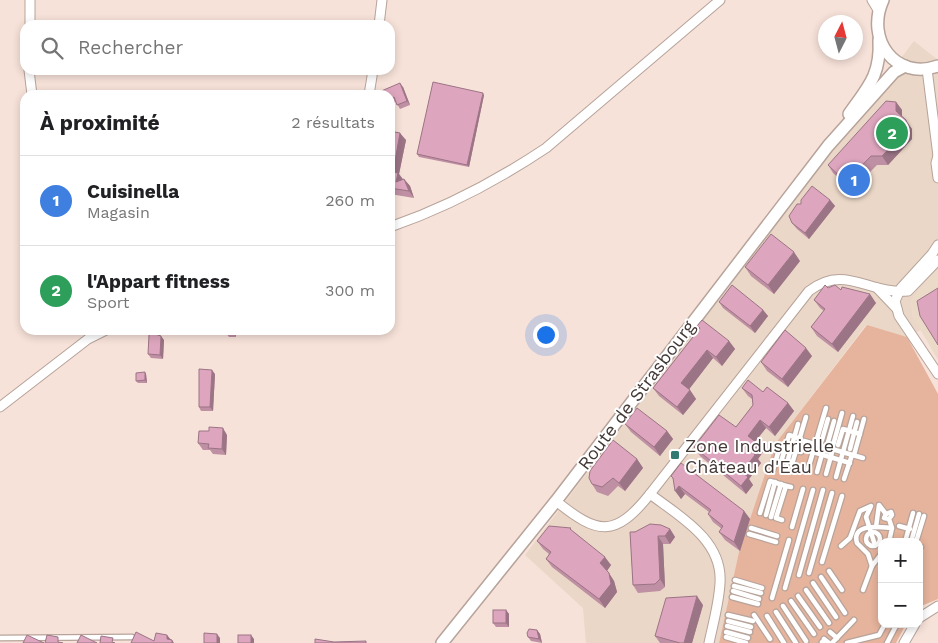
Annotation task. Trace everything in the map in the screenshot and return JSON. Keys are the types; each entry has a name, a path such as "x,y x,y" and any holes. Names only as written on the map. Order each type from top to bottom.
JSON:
{"main road":[{"name":"Route de Strasbourg","path":"828,146 877,70 880,58 879,40 876,30 877,3"},
{"path":"879,40 889,55 905,66 933,68"},
{"name":"Route de Strasbourg","path":"442,643 556,501 828,146 894,72 905,66"}],"street":[{"path":"30,0 30,20"},
{"path":"380,20 382,0"},
{"path":"395,225 465,195 518,167 546,148 720,0"},
{"path":"933,68 938,178"},
{"path":"30,75 31,90"},
{"path":"370,90 372,75"},
{"path":"556,501 578,518 593,525 619,525 627,520 650,494 809,290 820,282 834,278 898,292 908,291 910,285 938,245"},
{"path":"877,288 910,285 938,260"},
{"path":"877,288 897,309"},
{"path":"898,292 895,301 897,309 909,333 918,342 938,374"},
{"path":"0,407 87,335"},
{"path":"650,494 701,534 712,548 718,564 721,582 708,643"},
{"path":"923,615 938,606"},
{"path":"904,643 913,628"}],"lane":[{"path":"826,408 831,420 832,449 826,474"},
{"path":"808,469 815,444 831,420 842,413"},
{"path":"850,449 853,416"},
{"path":"784,463 801,439 806,417"},
{"path":"844,479 864,419"},
{"path":"822,440 831,420"},
{"path":"817,472 831,420"},
{"path":"836,477 843,452 857,422"},
{"path":"798,424 801,439"},
{"path":"838,445 843,429 860,434"},
{"path":"797,466 792,464 793,450 789,435 815,444 826,444 832,449 863,458"},
{"path":"773,470 780,446 793,450"},
{"path":"813,452 850,463"},
{"path":"760,513 770,481 783,485"},
{"path":"782,520 776,518 778,501 783,485"},
{"path":"769,516 778,501 783,485"},
{"path":"792,528 803,489"},
{"path":"785,588 813,490"},
{"path":"799,575 823,490"},
{"path":"809,573 832,493"},
{"path":"822,562 842,496"},
{"path":"765,497 778,501"},
{"path":"841,546 850,538 860,511 879,505"},
{"path":"879,505 886,514 884,518 889,519 892,528 890,538"},
{"path":"876,527 879,505"},
{"path":"871,506 866,517 875,545"},
{"path":"908,538 914,530 919,514 912,538"},
{"path":"856,519 866,517"},
{"path":"899,526 925,534"},
{"path":"872,566 868,554 856,540 859,530 870,530 876,527 892,528"},
{"path":"751,528 778,536"},
{"path":"914,530 915,538"},
{"path":"749,534 776,542"},
{"path":"772,598 789,540"},
{"path":"863,590 872,566 878,558"},
{"path":"829,571 842,590"},
{"path":"820,577 845,613"},
{"path":"735,580 762,588"},
{"path":"813,583 836,617"},
{"path":"732,597 759,599 733,589"},
{"path":"806,590 829,623"},
{"path":"798,596 820,627"},
{"path":"791,601 814,634"},
{"path":"783,606 806,641"},
{"path":"776,612 796,643"},
{"path":"728,615 749,632"},
{"path":"754,615 770,639"},
{"path":"766,616 784,643"},
{"path":"823,641 831,643 854,620"},
{"path":"848,643 879,634 883,628"},
{"path":"887,643 892,638 896,628"},
{"path":"749,632 727,629 749,632"},
{"path":"830,632 837,638"},
{"path":"0,638 132,637"}],"shaded area":[{"path":"914,41 938,60 938,267 911,301 913,317 921,330 907,337 866,325 775,444 739,552 719,643 586,643 583,608 525,555"},
{"path":"938,267 938,360 913,317 911,301"},
{"path":"867,325 907,337 938,394 938,599 923,605 923,538 878,538 878,628 904,628 896,643 719,643 739,552 775,444"}],"building":[{"path":"433,82 483,93 467,165 417,154"},
{"path":"400,83 407,101 397,105 395,90 384,90"},
{"path":"886,101 896,102 896,111 906,120 906,131 882,156 871,156 846,182 828,165"},
{"path":"395,132 400,133 395,161"},
{"path":"395,172 398,173 396,182 404,179 409,191 395,189"},
{"path":"812,186 830,200 805,233 792,223 789,216 797,204 801,204 801,200"},
{"path":"771,234 794,252 768,285 745,267"},
{"path":"732,285 763,310 750,326 719,302"},
{"path":"825,285 828,288 835,285 841,290 842,287 870,294 832,344 811,327 825,309 814,300"},
{"path":"938,288 938,345 920,316 917,301"},
{"path":"702,320 729,341 716,357 707,350 681,383 690,390 677,407 653,388 700,328 697,326"},
{"path":"785,330 806,348 782,379 761,362"},
{"path":"149,335 161,336 160,355 148,354"},
{"path":"199,369 212,370 210,407 199,407"},
{"path":"145,372 145,380 136,381 136,373"},
{"path":"748,380 763,392 767,387 788,403 769,427 760,420 748,436 757,443 751,451 755,455 742,472 748,477 741,486 694,447 719,415 736,427 753,405 752,395 742,388"},
{"path":"637,408 667,431 654,447 625,424"},
{"path":"209,427 223,428 222,449 208,448 209,444 198,443 199,431 209,431"},
{"path":"613,440 637,459 619,483 613,478 602,487 592,484 589,478 590,471"},
{"path":"681,463 744,511 734,542 719,532 723,526 708,514 711,510 679,486 675,491 671,476"},
{"path":"650,524 661,525 670,529 665,536 658,536 660,579 655,584 633,585 630,532 635,532"},
{"path":"549,526 571,528 605,557 600,563 609,573 611,584 599,599 546,559 551,552 537,541"},
{"path":"697,596 684,643 655,636 666,598"},
{"path":"493,610 506,610 506,623 493,623"},
{"path":"529,629 537,630 539,639 528,637"},
{"path":"136,632 154,641 156,633 167,635 167,639 172,640 172,643 131,643"},
{"path":"204,633 217,634 217,643 204,643"},
{"path":"27,635 44,643 23,643"},
{"path":"47,635 58,637 58,642 63,643 45,643"},
{"path":"81,635 97,643 77,643"},
{"path":"238,635 251,635 251,643 238,643"},
{"path":"101,636 113,638 112,642 115,643 100,643"},
{"path":"315,639 334,642 366,641 366,643 315,643"}],"place":[{"name":"l'Appart fitness","path":"892,133"},
{"name":"Cuisinella","path":"854,180"},
{"name":"Zone Industrielle Château d'Eau","path":"675,455"}]}
